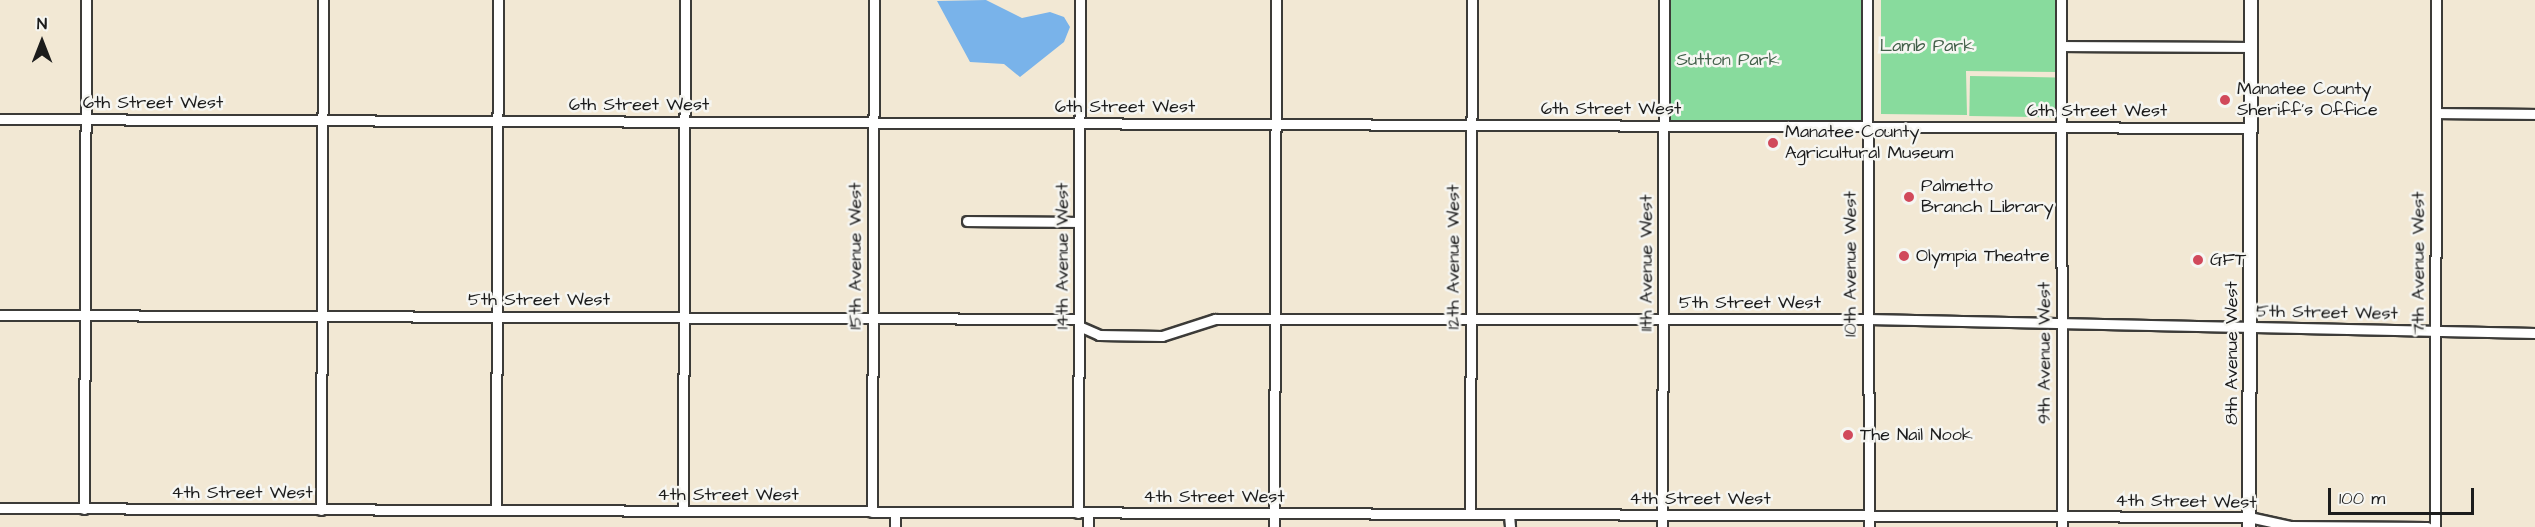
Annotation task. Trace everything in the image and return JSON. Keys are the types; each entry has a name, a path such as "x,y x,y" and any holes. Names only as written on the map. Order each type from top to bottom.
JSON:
{"main road":[{"name":"8th Avenue West","path":"2249,522 2251,0"}],"street":[{"path":"84,509 86,0"},
{"path":"321,510 323,0"},
{"path":"496,510 498,0"},
{"path":"683,511 686,0"},
{"name":"15th Avenue West","path":"872,512 874,0"},
{"name":"14th Avenue West","path":"1080,0 1079,322 1083,513 1088,527"},
{"path":"1274,527 1276,0"},
{"name":"12th Avenue West","path":"1470,514 1472,0"},
{"name":"11th Avenue West","path":"1662,527 1664,0"},
{"name":"10th Avenue West","path":"1867,0 1869,527"},
{"name":"9th Avenue West","path":"2061,0 2062,522"},
{"name":"7th Avenue West","path":"2435,527 2436,0"},
{"path":"2061,46 2251,47"},
{"path":"2436,113 2535,114"},
{"name":"6th Street West","path":"0,119 2250,128"},
{"path":"967,221 1079,222"},
{"name":"5th Street West","path":"0,315 873,318 1079,322 1099,335 1162,336 1215,318 2062,321 2250,328 2535,333"},
{"name":"4th Street West","path":"0,508 1869,516 2062,522 2249,522 2290,526 2427,527"},
{"path":"895,512 895,527"},
{"path":"1509,514 1510,527"}],"green space":[{"name":"Sutton Park","path":"1668,0 1863,0 1863,121 1668,121"},
{"name":"Lamb Park","path":"1881,0 2057,0 2057,72 1966,71 1967,115 1881,114"},
{"path":"1970,76 2056,78 2055,117 1969,116"}],"water":[{"path":"986,0 1022,18 1050,12 1064,17 1070,27 1064,42 1020,77 1004,64 970,62 937,1"}],"place":[{"name":"Manatee County Sheriff's Office","path":"2225,100"},
{"name":"Manatee County Agricultural Museum","path":"1773,143"},
{"name":"Palmetto Branch Library","path":"1909,197"},
{"name":"Olympia Theatre","path":"1904,256"},
{"name":"GFT","path":"2198,260"},
{"name":"The Nail Nook","path":"1848,435"}]}
